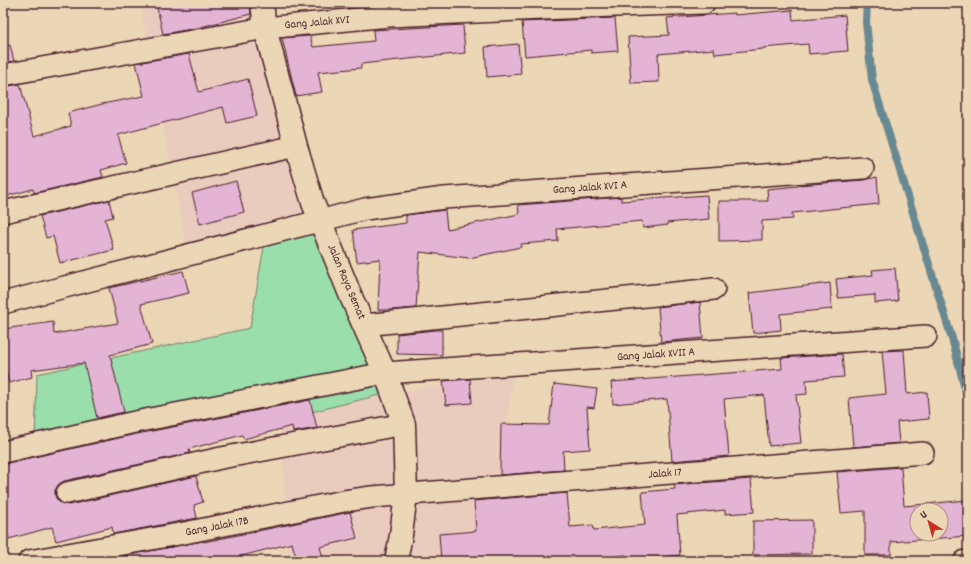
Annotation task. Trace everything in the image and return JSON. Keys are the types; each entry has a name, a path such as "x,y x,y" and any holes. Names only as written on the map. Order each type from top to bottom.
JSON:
{"street":[{"name":"Jalan Raya Semat","path":"262,3 265,28 296,146 320,220 385,373 404,424 406,494 396,561"},
{"name":"Gang Jalak XVI","path":"3,75 265,28 389,16 704,3"},
{"path":"3,212 296,146"},
{"name":"Gang Jalak XVI A","path":"3,303 365,209 444,198 863,168"},
{"path":"364,324 714,289"},
{"name":"Gang Jalak XVII A","path":"3,452 135,422 385,373 926,336"},
{"path":"67,493 221,458 404,424"},
{"name":"Jalak 17","path":"406,494 923,454"},
{"name":"Gang Jalak 17B","path":"29,561 179,534 344,501 406,494"}],"shaded area":[{"path":"140,3 253,3 273,112 314,219 188,253"},
{"path":"513,376 488,561 289,561 280,420 391,392"}],"green space":[{"path":"314,219 391,392 280,420 35,443 37,374 250,328 266,235"}],"building":[{"path":"156,3 250,3 251,14 197,28 163,34"},
{"path":"792,10 793,20 845,15 848,51 809,54 808,44 715,54 714,49 658,54 659,82 631,83 628,37 669,35 667,18 735,13 735,15"},
{"path":"615,18 618,51 591,53 591,50 525,56 522,22"},
{"path":"463,25 465,53 361,64 361,68 318,72 322,92 296,96 282,38 310,36 313,47 374,41 373,30"},
{"path":"518,44 521,74 487,77 485,47"},
{"path":"10,45 14,61 3,63 3,46"},
{"path":"189,54 199,92 248,79 257,116 227,123 223,107 118,135 126,163 101,170 103,177 34,193 33,189 3,197 3,87 20,84 34,136 71,126 68,113 102,104 144,96 136,63"},
{"path":"877,177 879,204 792,213 793,219 762,221 762,240 719,241 719,201 768,201 767,189 864,180"},
{"path":"236,181 244,212 200,224 192,193"},
{"path":"707,195 709,219 667,223 668,225 643,228 642,221 557,229 558,241 521,244 521,247 469,258 420,252 416,308 378,310 380,259 357,262 353,230 406,223 406,215 445,210 447,229 519,214 518,205 621,197 621,201"},
{"path":"109,200 113,217 105,219 114,250 60,263 53,236 46,238 40,216"},
{"path":"895,268 898,301 875,303 875,295 838,298 836,279 873,275 872,270"},
{"path":"183,271 189,293 141,304 152,344 110,355 124,412 97,418 84,363 31,370 32,377 9,383 3,361 3,329 53,322 54,334 118,323 109,288"},
{"path":"830,283 832,309 780,314 781,330 753,333 749,293"},
{"path":"700,302 703,338 661,342 658,307"},
{"path":"442,330 442,355 397,354 397,334"},
{"path":"904,350 907,394 927,392 929,419 897,422 899,443 853,447 849,398 886,394 882,351"},
{"path":"842,354 844,377 806,380 807,394 796,395 801,443 769,446 764,395 724,399 729,456 672,461 667,399 613,404 611,382 782,369 781,358"},
{"path":"470,379 472,403 446,405 443,381"},
{"path":"554,384 597,389 594,408 587,407 590,449 563,451 564,470 500,475 501,424 549,425"},
{"path":"310,400 317,428 293,432 292,426 244,439 242,435 189,449 190,453 64,481 59,484 55,490 55,496 58,501 69,505 196,476 203,502 194,505 197,518 113,534 112,527 56,541 52,527 9,539 3,516 3,464 137,434"},
{"path":"901,467 904,506 909,506 909,541 891,542 891,555 865,555 865,511 841,513 837,472"},
{"path":"751,479 754,512 725,514 725,510 677,515 680,555 627,560 626,555 562,561 530,561 530,558 492,561 491,558 441,561 439,534 476,531 474,501 567,493 570,527 593,525 594,530 645,525 642,492 675,489 674,485"},
{"path":"968,500 968,536 949,537 949,502 947,502"},
{"path":"350,512 357,538 320,547 324,561 297,561 292,543 222,561 121,561 119,557 204,542"},
{"path":"812,520 812,554 753,555 753,521"}],"waterway":[{"path":"867,3 866,22 872,80 953,342 968,400"}]}
